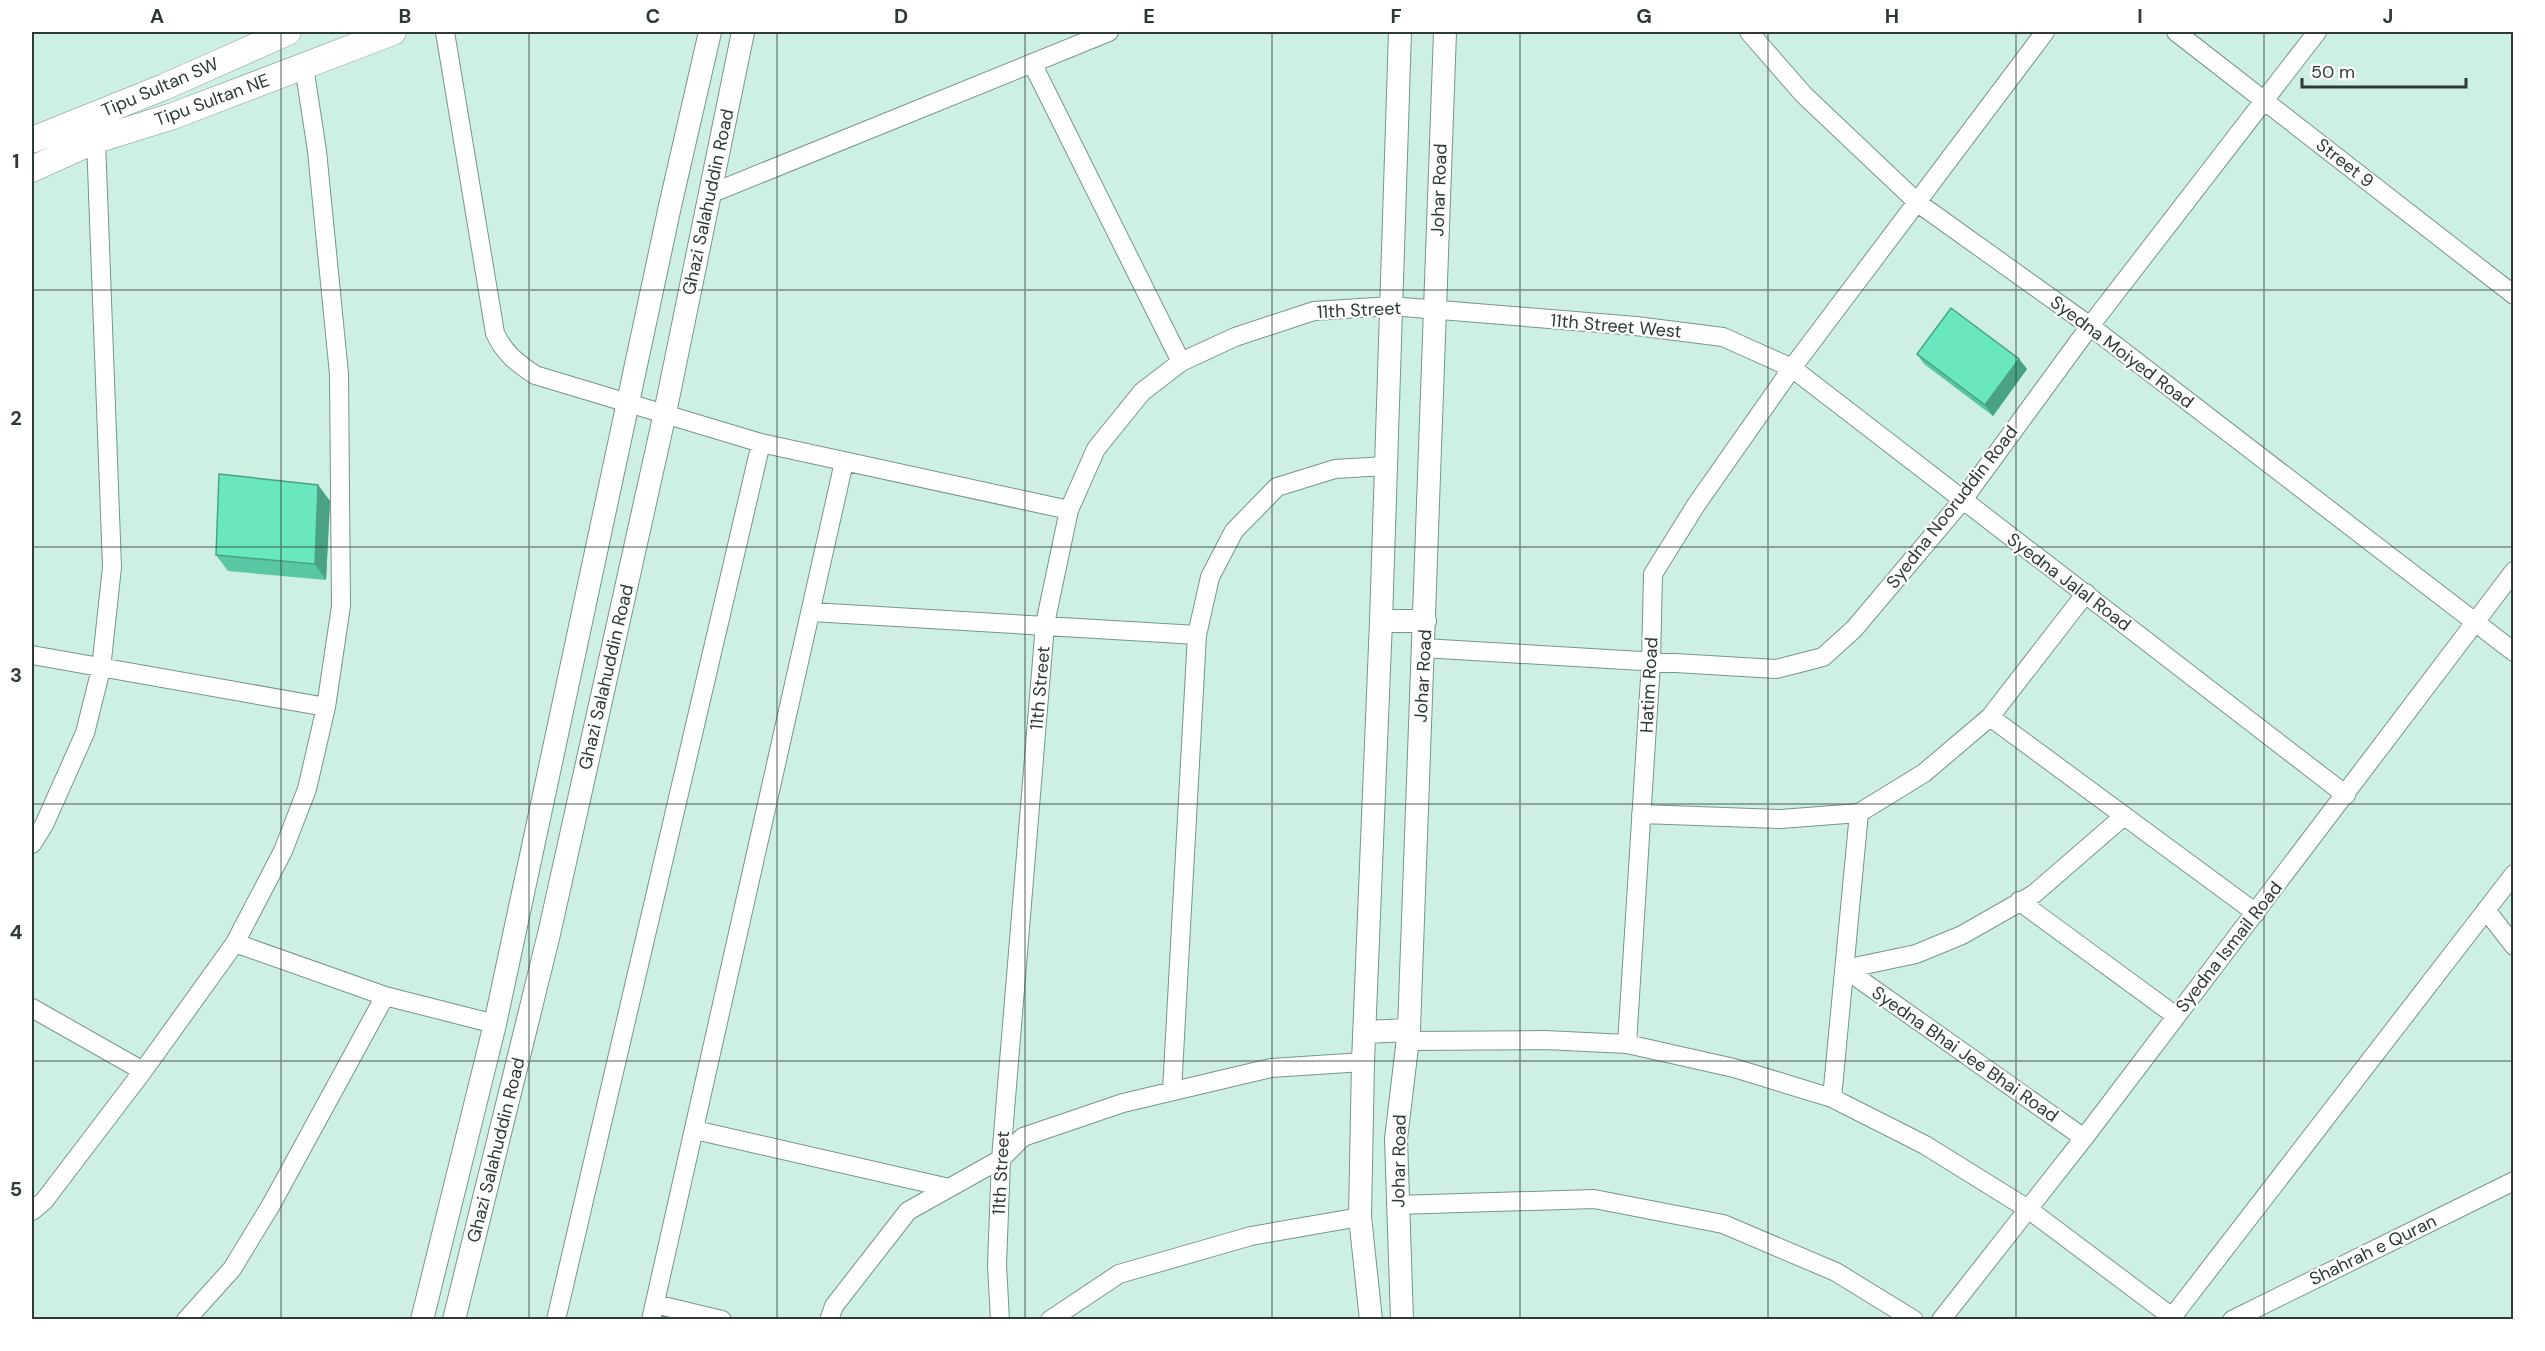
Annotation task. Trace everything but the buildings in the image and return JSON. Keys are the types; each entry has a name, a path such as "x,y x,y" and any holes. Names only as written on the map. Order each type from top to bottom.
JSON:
{"main road":[{"name":"Tipu Sultan SW","path":"32,140 164,87 288,32"},
{"name":"Tipu Sultan NE","path":"32,169 96,140 173,116 393,32"}],"street":[{"path":"445,32 495,333 502,349 535,375 629,401 761,443 1069,510"},
{"name":"Ghazi Salahuddin Road","path":"422,1320 495,1024 710,32"},
{"name":"Ghazi Salahuddin Road","path":"454,1320 549,934 665,413 743,32"},
{"path":"710,194 1109,32"},
{"name":"Johar Road","path":"1371,1320 1360,1217 1363,1062 1381,621 1384,466 1400,32"},
{"name":"Johar Road","path":"1402,1320 1396,1139 1409,1036 1445,32"},
{"name":"Syedna Moiyed Road","path":"1749,32 1804,95 1918,203 2090,326 2514,652"},
{"name":"Hatim Road","path":"1627,1044 1651,662 1653,574 1696,506 1792,368 2045,32"},
{"name":"Street 9","path":"2176,32 2514,295"},
{"name":"Syedna Nooruddin Road","path":"1423,648 1776,669 1823,657 1854,629 1962,501 2090,326 2317,32"},
{"path":"1032,63 1181,362"},
{"path":"32,1211 44,1201 143,1071 235,943 283,851 295,820 306,789 326,707 341,606 339,374 317,151 304,66"},
{"path":"32,844 44,825 84,733 101,669 112,567 96,140"},
{"name":"11th Street","path":"1000,1320 997,1265 1001,1160 1045,624 1069,510 1096,449 1142,392 1181,362 1235,337 1314,311 1391,306 1434,311"},
{"name":"11th Street West","path":"1434,311 1636,326 1723,336 1792,368"},
{"name":"Syedna Jalal Road","path":"1792,368 2346,795"},
{"path":"556,1320 761,443"},
{"path":"722,1320 653,1312 844,462"},
{"path":"1172,1091 1197,635 1210,578 1234,531 1277,487 1335,469 1384,466"},
{"name":"Syedna Ismail Road","path":"1941,1320 2084,1138 2514,571"},
{"path":"1641,814 1781,819 1859,813 1924,773 1990,717 2086,593"},
{"path":"812,612 1045,624 1197,635"},
{"path":"1381,621 1425,621"},
{"path":"32,655 326,707"},
{"path":"1990,717 2256,913"},
{"path":"1832,1098 1859,813"},
{"path":"1845,969 1916,954 1962,935 2034,894 2124,816"},
{"path":"1365,1032 1409,1036 1627,1044 1734,1068 1832,1098 1925,1145 2028,1209 2175,1318 2514,874"},
{"path":"2019,901 2176,1016"},
{"path":"2486,910 2514,946"},
{"path":"235,943 385,996 495,1024"},
{"name":"Syedna Bhai Jee Bhai Road","path":"1845,969 2084,1138"},
{"path":"186,1320 232,1269 271,1205 385,996"},
{"path":"32,1008 143,1071"},
{"path":"829,1320 834,1306 908,1211 1001,1160 1023,1137 1123,1103 1271,1068 1363,1062"},
{"path":"695,1130 949,1188"},
{"name":"Shahrah e Quran","path":"2232,1320 2514,1181"},
{"path":"1397,1205 1594,1199 1723,1224 1836,1272 1914,1320"},
{"path":"1050,1320 1119,1274 1251,1236 1360,1217"}]}
